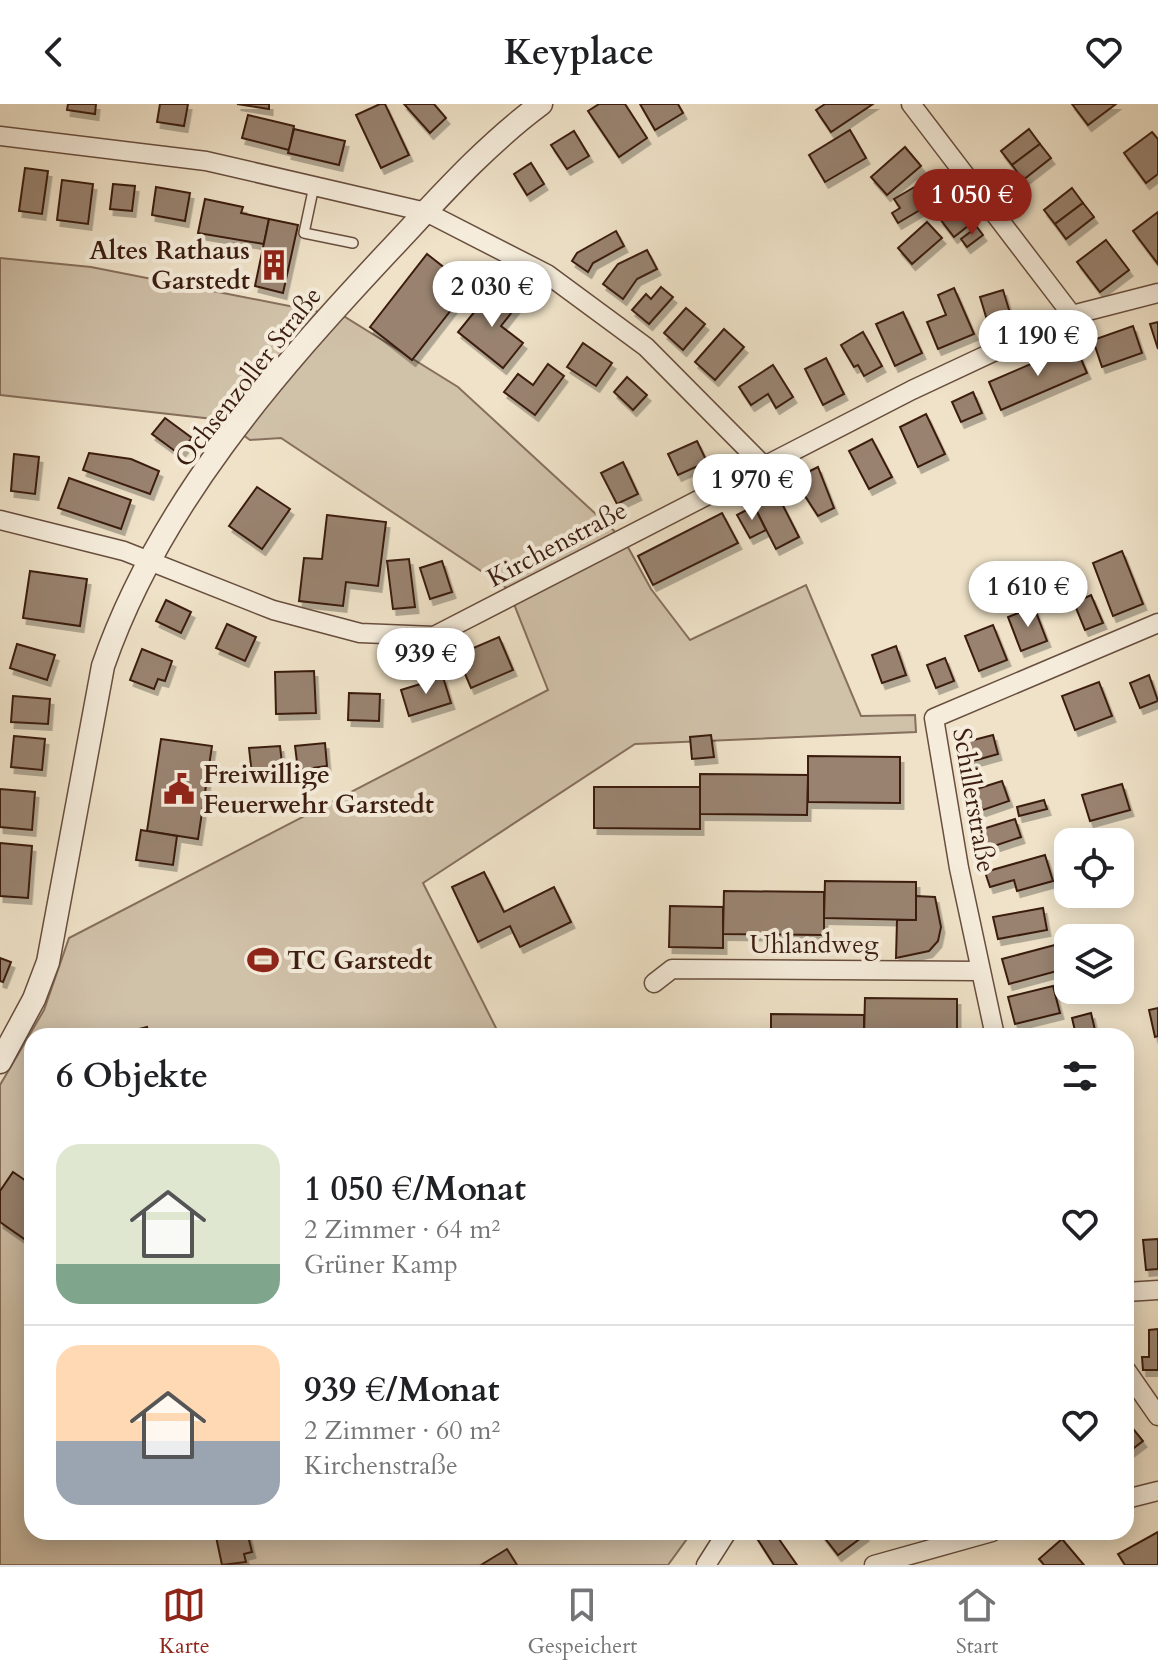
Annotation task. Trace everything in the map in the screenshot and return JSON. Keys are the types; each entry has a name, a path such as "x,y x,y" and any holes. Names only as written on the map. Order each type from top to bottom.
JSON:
{"street":[{"name":"Ochsenzoller Straße","path":"0,1062 34,999 48,962 103,666 116,629 149,560 234,430 323,322 499,135 541,104"},
{"path":"911,104 1072,315"},
{"path":"0,136 206,161 426,212 547,274 646,347 763,465"},
{"name":"Kirchenstraße","path":"0,520 149,560 273,610 360,633 434,636 763,465 1072,315 1158,293"},
{"name":"Schillerstraße","path":"993,1028 979,971 934,718 1158,623"},
{"name":"Uhlandweg","path":"654,983 672,969 979,971"},
{"path":"1134,1292 1158,1290"},
{"path":"1134,1382 1158,1416"},
{"path":"1134,1497 1158,1491"},
{"path":"706,1565 722,1540"},
{"path":"874,1565 963,1540"}],"lane":[{"path":"314,186 304,233 353,243"}],"shaded area":[{"path":"0,258 91,267 345,317 458,387 624,540 651,589 690,640 806,585 861,716 915,715 916,732 635,744 423,883 496,1028 33,1028 44,1010 69,938 548,690 508,589 281,438 250,440 222,420 0,395"},
{"path":"24,1044 24,1540 686,1540 668,1565 0,1565 0,1085"}],"building":[{"path":"68,104 96,104 95,114 67,110"},
{"path":"160,104 188,104 184,126 157,122"},
{"path":"237,104 269,104 269,109"},
{"path":"385,104 409,155 381,168 356,115"},
{"path":"404,104 434,104 446,118 430,133"},
{"path":"599,104 625,104 647,138 619,157 588,111"},
{"path":"640,104 678,104 683,113 655,130"},
{"path":"825,104 873,104 831,132 816,110"},
{"path":"1072,104 1116,104 1088,125"},
{"path":"248,115 294,126 289,150 242,138"},
{"path":"294,129 345,141 339,165 288,153"},
{"path":"1029,129 1040,144 1012,165 1001,151"},
{"path":"850,130 866,158 825,182 809,155"},
{"path":"574,131 589,156 567,169 551,145"},
{"path":"1152,132 1158,139 1158,174 1146,183 1124,153"},
{"path":"1040,144 1051,158 1023,180 1012,165"},
{"path":"905,147 921,166 887,195 871,177"},
{"path":"531,163 544,184 527,195 514,174"},
{"path":"25,168 48,171 42,214 19,211"},
{"path":"930,178 942,197 898,223 892,213 900,208 894,199"},
{"path":"62,180 93,184 88,224 57,220"},
{"path":"113,184 135,186 132,211 110,209"},
{"path":"156,187 190,193 185,221 152,215"},
{"path":"1072,188 1083,203 1055,224 1044,210"},
{"path":"205,199 243,207 241,213 269,219 264,244 198,233"},
{"path":"1083,203 1094,217 1066,239 1055,224"},
{"path":"959,205 973,222 954,237 940,219"},
{"path":"1158,212 1158,264 1133,231"},
{"name":"Altes Rathaus Garstedt","path":"269,219 298,225 283,293 255,286"},
{"path":"927,222 942,238 912,264 898,248"},
{"path":"977,227 983,235 967,247 961,239"},
{"path":"616,231 624,246 593,263 588,272 572,261 577,253"},
{"path":"1106,240 1129,270 1100,292 1077,262"},
{"path":"647,250 657,269 637,279 623,299 603,284 618,264"},
{"path":"427,254 469,287 412,360 370,327"},
{"path":"661,287 673,297 649,324 632,310 646,294 651,299"},
{"path":"954,288 974,334 938,349 927,322 946,315 938,295"},
{"path":"493,289 516,307 501,326 523,343 503,368 458,332"},
{"path":"1003,290 1010,313 987,320 980,297"},
{"path":"686,308 705,324 683,350 664,333"},
{"path":"903,312 922,353 895,366 876,324"},
{"path":"1158,322 1158,349 1150,324"},
{"path":"1133,326 1142,353 1102,367 1093,340"},
{"path":"724,329 744,347 715,380 695,362"},
{"path":"863,332 882,366 864,376 858,365 854,367 841,345"},
{"path":"583,343 612,363 596,386 567,367"},
{"path":"1075,345 1087,373 1001,410 989,382"},
{"path":"826,358 844,394 823,405 805,369"},
{"path":"548,364 564,376 535,415 504,392 518,374 533,385"},
{"path":"773,365 793,397 776,408 768,394 751,405 739,387"},
{"path":"627,377 647,395 633,410 614,392"},
{"path":"973,392 982,413 961,422 952,402"},
{"path":"926,414 945,454 918,467 900,427"},
{"path":"165,418 192,438 179,454 152,434"},
{"path":"872,439 892,477 869,489 849,451"},
{"path":"697,441 707,462 678,475 668,454"},
{"path":"89,453 131,459 159,471 150,494 83,470"},
{"path":"14,454 39,457 35,494 11,491"},
{"path":"623,462 638,494 617,504 601,473"},
{"path":"818,467 834,508 818,516 794,479"},
{"path":"69,478 131,500 121,529 58,508"},
{"path":"257,487 290,509 262,549 229,526"},
{"path":"776,492 799,537 776,549 753,504"},
{"path":"754,506 766,530 750,538 737,515"},
{"path":"722,513 738,543 653,585 638,556"},
{"path":"327,515 386,522 378,586 346,582 343,606 299,601 304,558 322,559"},
{"path":"1122,551 1143,604 1113,616 1093,563"},
{"path":"409,559 415,607 393,609 387,561"},
{"path":"442,561 452,592 430,599 420,568"},
{"path":"30,571 87,579 80,626 23,618"},
{"path":"1091,595 1103,623 1085,630 1074,603"},
{"path":"166,600 191,612 181,633 156,621"},
{"path":"1034,607 1047,641 1021,651 1008,617"},
{"path":"227,624 256,637 245,661 216,648"},
{"path":"993,625 1007,660 979,671 965,636"},
{"path":"499,637 513,670 471,688 457,655"},
{"path":"17,644 55,655 47,680 10,668"},
{"path":"896,646 906,675 882,683 872,655"},
{"path":"142,649 172,661 165,681 158,679 154,689 130,680"},
{"path":"945,658 954,681 936,688 927,665"},
{"path":"314,671 316,713 276,714 275,672"},
{"path":"1149,675 1158,701 1140,708 1130,683"},
{"path":"443,677 451,703 409,716 401,690"},
{"path":"1099,682 1112,716 1075,730 1062,696"},
{"path":"349,693 380,694 379,721 348,720"},
{"path":"13,696 50,699 48,724 11,722"},
{"path":"711,735 714,757 692,759 690,737"},
{"path":"993,735 998,754 959,765 954,745"},
{"path":"14,736 45,739 42,770 11,767"},
{"name":"Freiwillige Feuerwehr Garstedt","path":"161,739 212,746 198,839 147,831"},
{"path":"325,743 327,766 298,770 295,746"},
{"path":"280,746 283,772 252,775 249,748"},
{"path":"808,756 900,757 900,803 808,802"},
{"path":"700,774 808,775 807,815 700,814"},
{"path":"1002,781 1009,801 971,814 964,793"},
{"path":"1122,784 1130,810 1090,821 1082,795"},
{"path":"594,787 700,787 700,829 594,828"},
{"path":"0,789 35,792 32,830 0,827"},
{"path":"1044,800 1047,809 1019,816 1017,807"},
{"path":"1015,819 1021,837 979,851 973,832"},
{"path":"141,830 177,836 173,865 136,860"},
{"path":"0,843 32,846 28,898 0,896"},
{"path":"1045,855 1053,881 1017,891 1014,880 990,887 985,872"},
{"path":"484,872 504,912 554,887 571,922 520,947 510,926 478,942 452,887"},
{"path":"825,881 916,882 916,920 824,918"},
{"path":"724,891 824,892 824,935 723,934"},
{"path":"916,896 935,897 941,927 938,941 929,951 896,958 897,920 916,920"},
{"path":"670,906 723,907 723,948 669,947"},
{"path":"1043,908 1047,930 998,939 993,917"},
{"path":"1054,945 1054,972 1009,984 1002,959"},
{"path":"0,958 11,962 3,982 0,981"},
{"path":"1053,986 1054,1004 1058,1004 1060,1013 1015,1024 1008,997"},
{"path":"865,998 957,999 957,1028 864,1028"},
{"path":"1158,1008 1158,1036 1155,1037 1149,1010"},
{"path":"1091,1013 1095,1028 1074,1028 1072,1018"},
{"path":"771,1014 864,1015 864,1028 771,1028"},
{"path":"13,1172 24,1180 24,1239 0,1222 0,1191"},
{"path":"1158,1239 1158,1269 1146,1270 1143,1240"},
{"path":"1158,1329 1158,1370 1143,1370 1142,1357 1149,1357 1149,1330"},
{"path":"1134,1430 1143,1441 1134,1448"},
{"path":"1158,1532 1158,1565 1125,1565 1118,1554"},
{"path":"217,1540 249,1540 252,1552 244,1554 246,1562 222,1565"},
{"path":"758,1540 780,1540 797,1565 774,1565"},
{"path":"826,1540 858,1540 838,1555"},
{"path":"1063,1540 1084,1565 1044,1565 1039,1559"},
{"path":"507,1549 517,1565 481,1565"}],"place":[{"name":"Altes Rathaus Garstedt","path":"274,265"},
{"name":"Freiwillige Feuerwehr Garstedt","path":"179,789"},
{"name":"TC Garstedt","path":"263,960"}]}
